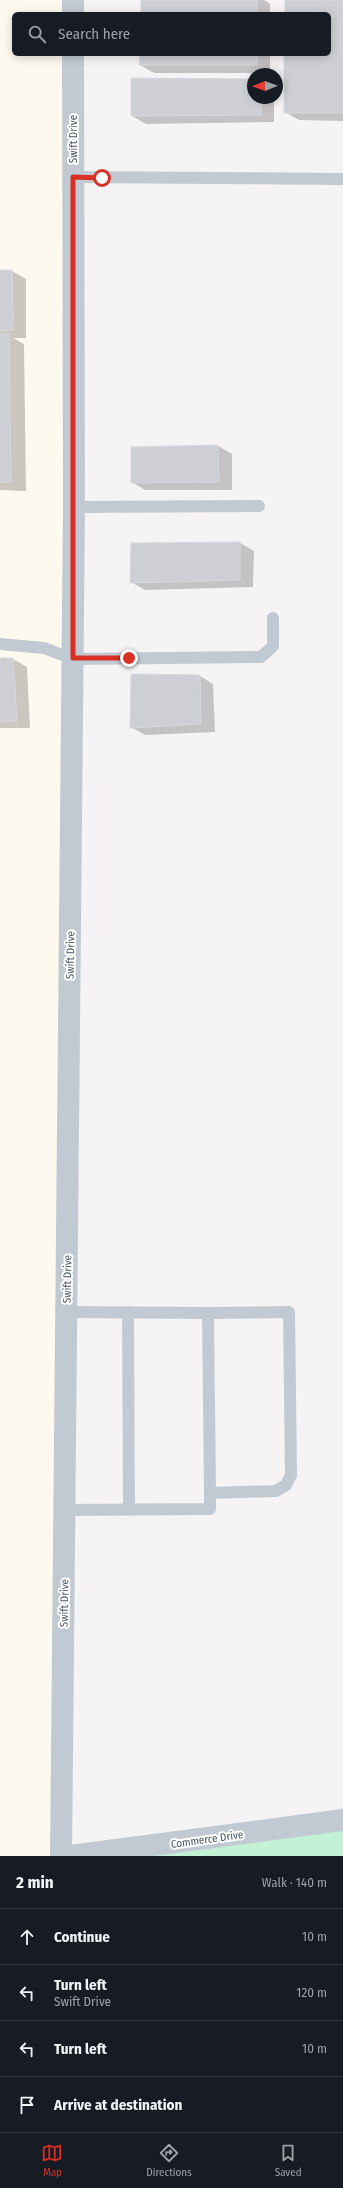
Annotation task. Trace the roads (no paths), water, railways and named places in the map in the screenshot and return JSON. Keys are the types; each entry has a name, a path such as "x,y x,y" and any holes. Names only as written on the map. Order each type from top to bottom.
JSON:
{"street":[{"path":"73,0 73,12"},
{"name":"Swift Drive","path":"61,1856 73,658 73,56"},
{"name":"Commerce Drive","path":"70,1856 343,1820"}],"lane":[{"path":"73,177 343,179"},
{"path":"74,506 259,506"},
{"path":"0,644 44,648 73,658 261,657 273,646 273,618"},
{"path":"66,1312 289,1312 291,1474 286,1485 276,1491 210,1492"},
{"path":"128,1312 129,1509"},
{"path":"65,1510 210,1509 208,1313"}]}
